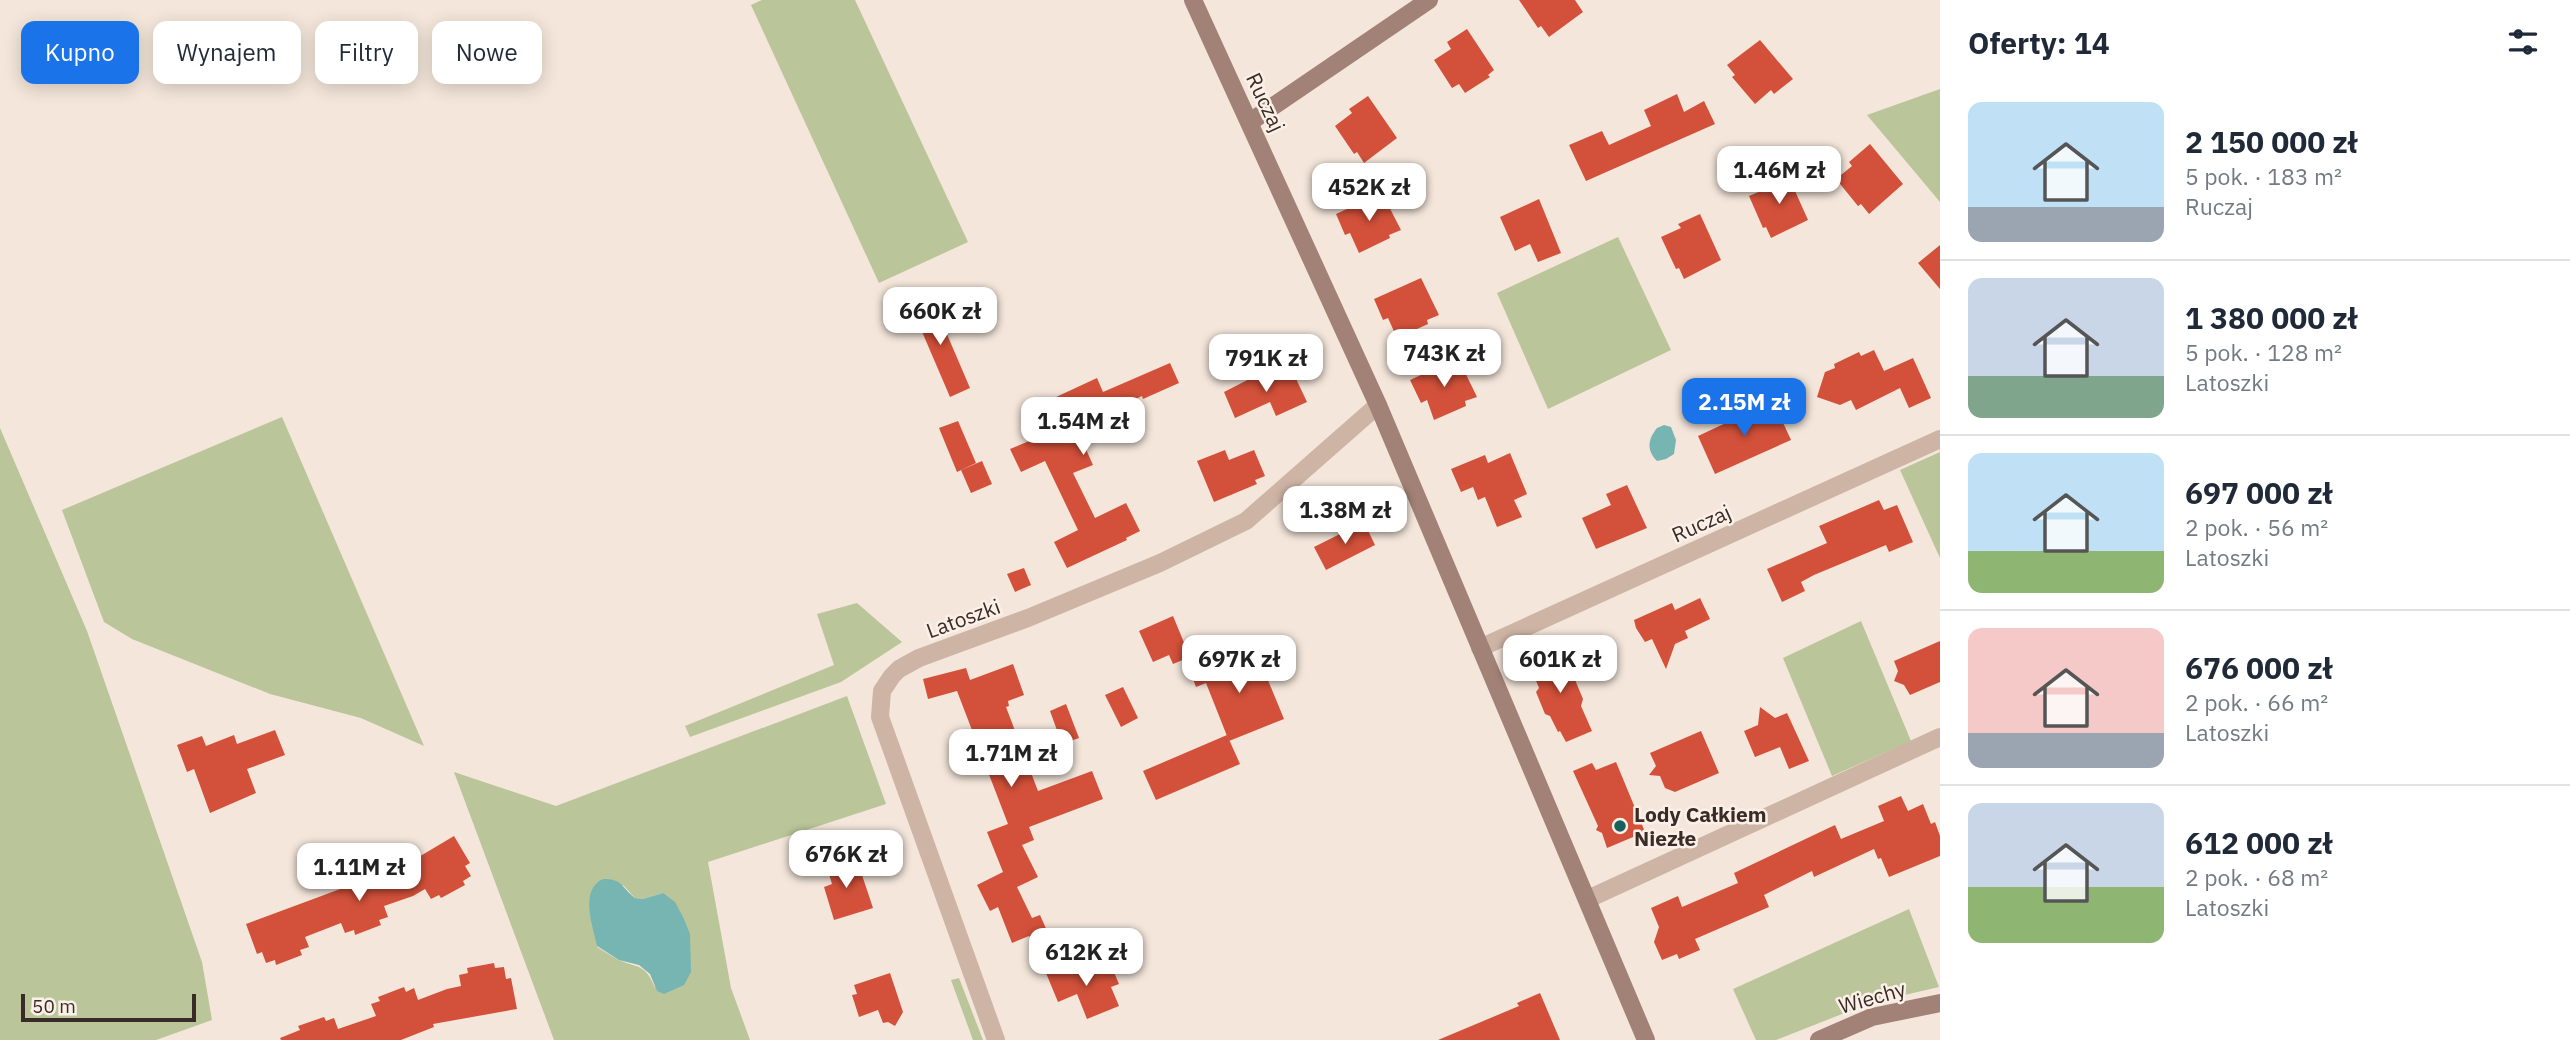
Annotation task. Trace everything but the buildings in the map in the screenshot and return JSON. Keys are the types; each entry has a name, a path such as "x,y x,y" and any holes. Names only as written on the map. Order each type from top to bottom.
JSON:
{"street":[{"name":"Ruczaj","path":"1193,0 1378,405 1646,1040"},
{"path":"1250,122 1429,0"},
{"name":"Latoszki","path":"996,1040 880,717 880,700 886,684 899,670 919,658 1028,618 1160,563 1246,521 1378,405"},
{"name":"Ruczaj","path":"1480,648 1940,439"},
{"path":"1588,899 1940,737"},
{"name":"Wiechy","path":"1819,1040 1872,1017 1940,1003"}],"green space":[{"path":"762,0 855,0 968,242 879,283 751,5"},
{"path":"1940,89 1940,202 1867,115"},
{"path":"1618,237 1671,350 1548,409 1497,293"},
{"path":"282,417 424,746 361,718 270,694 132,639 104,622 62,510"},
{"path":"0,428 87,631 202,962 212,1020 156,1040 0,1040"},
{"path":"1940,452 1940,558 1900,470"},
{"path":"857,603 902,642 841,682 690,737 685,726 834,665 817,614"},
{"path":"1861,621 1911,741 1832,776 1783,658"},
{"path":"847,696 886,804 708,862 731,988 750,1040 554,1040 454,772 556,806","holes":["623,885 635,898 643,899 663,893 655,988 648,974 640,967 617,959 597,947"]},
{"path":"1909,909 1939,987 1870,1003 1776,1040 1756,1040 1733,989"},
{"path":"959,978 983,1040 973,1040 951,980"}],"water":[{"path":"1664,425 1671,427 1676,440 1674,454 1657,461 1651,453 1650,440 1657,428"},
{"path":"603,879 618,882 635,898 643,899 663,893 675,902 690,934 691,972 684,985 664,994 657,991 650,974 639,965 619,960 597,946 589,909 591,891"}],"place":[{"name":"Lody Całkiem Niezłe","path":"1620,826"}]}
